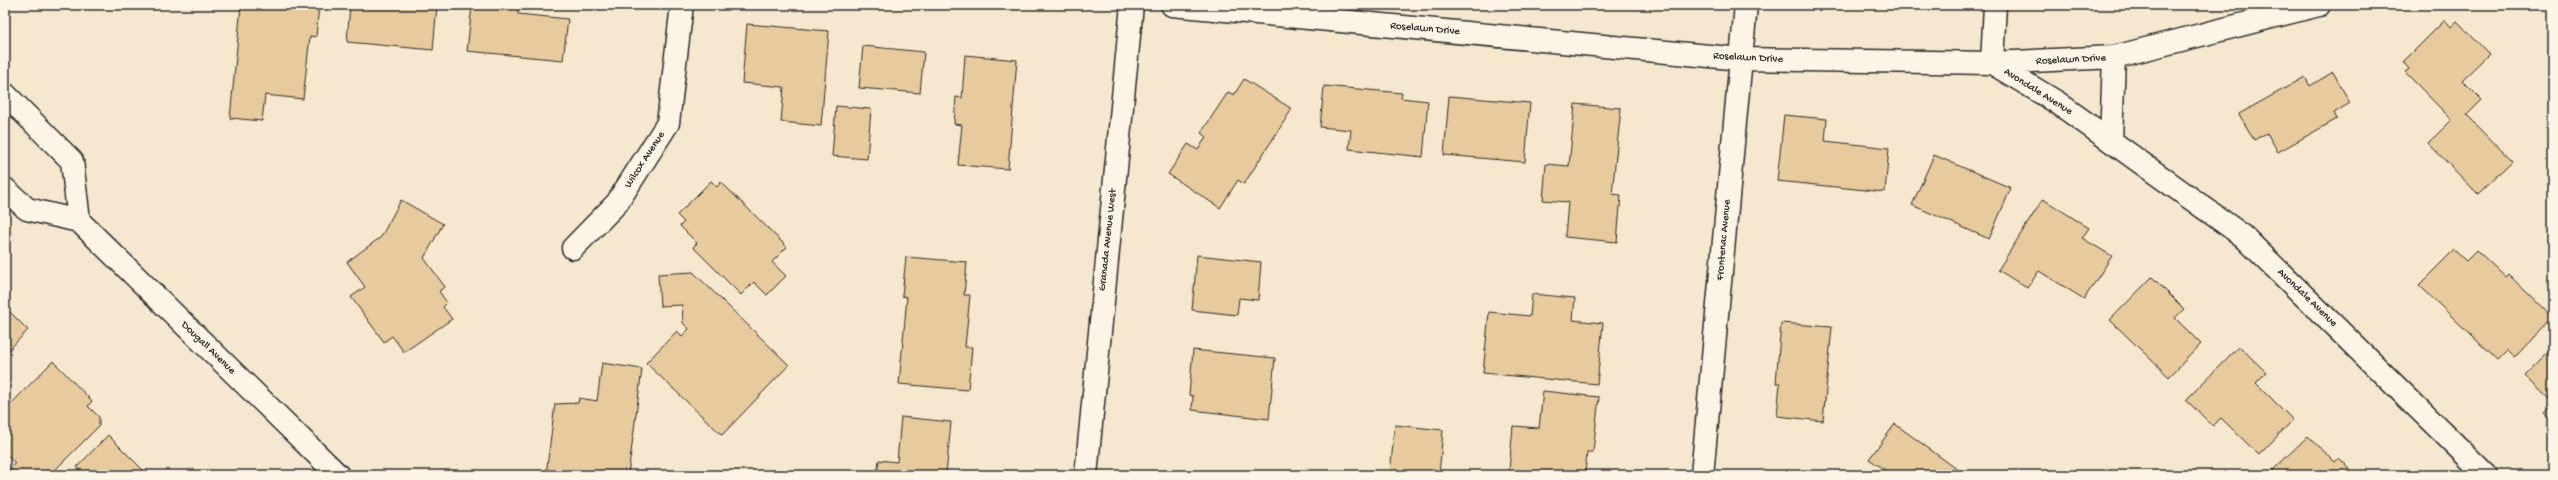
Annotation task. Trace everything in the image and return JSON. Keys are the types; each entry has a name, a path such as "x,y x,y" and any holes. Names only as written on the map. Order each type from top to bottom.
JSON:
{"street":[{"name":"Wilcox Avenue","path":"573,248 617,203 668,123 682,5"},
{"name":"Granada Avenue West","path":"1086,475 1132,5"},
{"name":"Roselawn Drive","path":"1172,5 1741,59 1992,64 2114,58 2318,5"},
{"name":"Frontenac Avenue","path":"1702,475 1746,5"},
{"name":"Avondale Avenue","path":"1995,5 1992,64 2058,103 2243,236 2486,475"},
{"path":"2111,141 2114,58"},
{"path":"5,94 72,161 78,221 26,209 5,189"},
{"name":"Dougall Avenue","path":"78,221 338,475"}],"building":[{"path":"256,5 319,5 316,37 310,36 303,99 265,95 262,121 230,118 241,6 256,7"},
{"path":"350,5 437,5 433,50 347,42"},
{"path":"472,5 518,5 518,14 568,19 563,60 467,51"},
{"path":"2445,20 2451,27 2457,21 2489,54 2462,80 2482,100 2467,115 2512,161 2478,194 2428,143 2452,120 2405,72 2409,69 2403,62"},
{"path":"747,24 829,31 821,126 781,122 784,87 742,83"},
{"path":"863,46 924,52 920,93 859,88"},
{"path":"965,55 1017,60 1008,169 958,165 962,125 954,124 956,97 962,98"},
{"path":"2333,72 2350,103 2334,113 2337,119 2278,152 2267,133 2254,140 2239,114 2305,77 2310,86"},
{"path":"1244,79 1292,109 1244,184 1238,180 1220,208 1168,174 1188,144 1198,150 1206,137 1201,133 1228,92 1234,95"},
{"path":"1324,86 1402,93 1401,98 1428,101 1423,157 1349,149 1351,130 1320,127"},
{"path":"1449,96 1530,103 1525,162 1444,155"},
{"path":"1575,104 1621,108 1612,194 1621,195 1617,242 1565,237 1568,202 1543,200 1546,164 1569,166"},
{"path":"836,106 871,109 867,159 832,156"},
{"path":"1784,115 1827,119 1825,141 1889,148 1885,192 1777,181"},
{"path":"1934,155 2011,188 1989,239 1912,205"},
{"path":"711,181 717,187 721,182 787,247 772,262 786,276 767,295 754,282 741,295 693,247 697,243 680,226 684,222 677,215"},
{"path":"2043,199 2089,228 2082,238 2112,256 2084,299 2039,271 2027,288 1998,270"},
{"path":"401,200 443,224 424,258 445,287 439,291 447,303 443,307 452,319 404,352 392,336 384,342 351,297 365,287 347,262 381,237"},
{"path":"2454,250 2466,261 2477,250 2505,277 2508,274 2552,317 2514,357 2507,350 2497,360 2419,285"},
{"path":"1197,255 1261,262 1258,300 1239,298 1237,315 1192,310"},
{"path":"906,257 967,262 964,295 970,295 965,347 972,347 968,390 899,384 907,297 902,296"},
{"path":"693,272 789,365 722,435 646,363 677,331 682,336 689,329 683,323 682,305 660,306 658,274"},
{"path":"2152,277 2184,309 2175,318 2201,344 2169,377 2110,320"},
{"path":"1532,294 1575,298 1573,320 1603,323 1597,384 1483,373 1489,312 1530,316"},
{"path":"5,307 28,330 5,354"},
{"path":"1781,323 1832,327 1823,421 1777,416 1780,383 1776,383"},
{"path":"2239,346 2266,372 2256,383 2293,420 2259,455 2221,418 2213,426 2186,400"},
{"path":"2553,348 2553,403 2525,376"},
{"path":"1193,350 1275,358 1269,419 1192,410 1193,396 1189,395"},
{"path":"53,361 92,401 88,406 99,417 99,426 50,475 5,475 15,463 5,453 5,410"},
{"path":"602,363 642,369 628,475 546,475 555,404 578,403 579,398 597,401"},
{"path":"1543,391 1599,397 1593,452 1587,452 1585,475 1549,475 1509,471 1513,426 1539,428"},
{"path":"2553,407 2553,423 2545,415"},
{"path":"901,417 951,422 946,475 877,475 879,460 897,462"},
{"path":"1895,424 1965,475 1892,475 1869,459"},
{"path":"1395,425 1443,430 1439,475 1390,472"},
{"path":"108,435 148,475 86,475 77,467"},
{"path":"2308,436 2335,462 2339,458 2356,475 2278,475 2273,470"}]}
